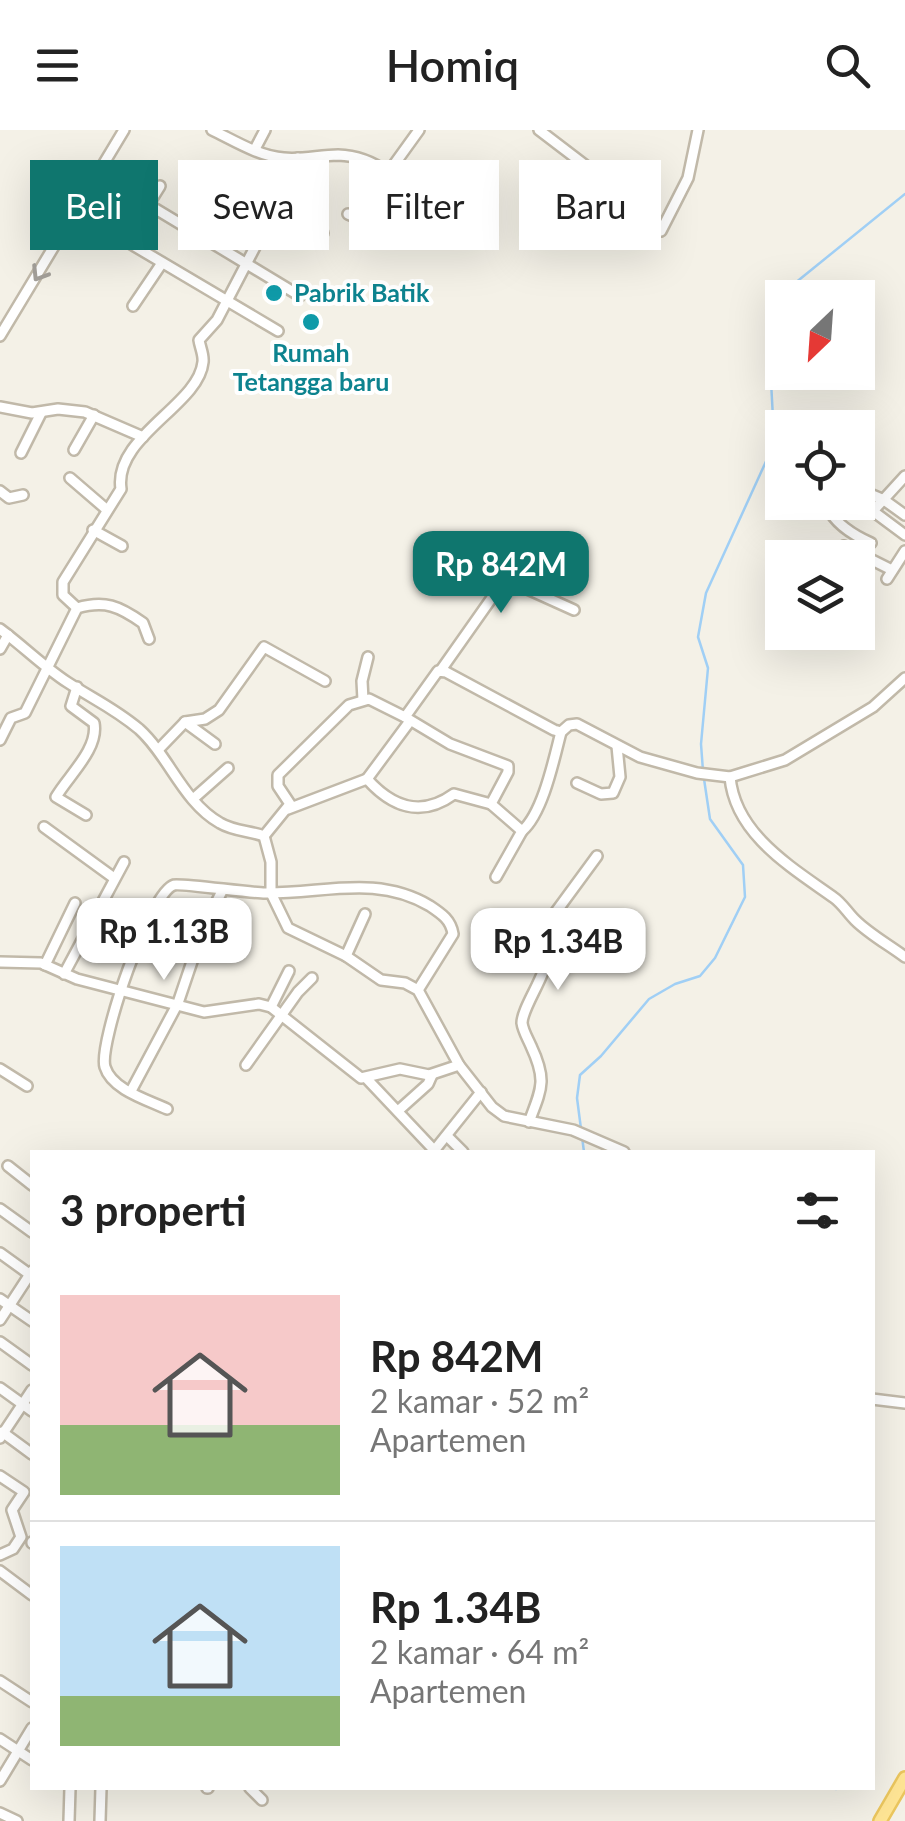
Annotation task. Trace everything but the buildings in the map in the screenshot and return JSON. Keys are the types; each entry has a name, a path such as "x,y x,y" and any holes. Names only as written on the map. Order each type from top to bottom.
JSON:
{"main road":[{"path":"880,1821 905,1778"}],"street":[{"path":"107,160 124,130"},
{"path":"212,130 282,158 359,160"},
{"path":"255,149 265,130"},
{"path":"400,160 420,130"},
{"path":"539,130 578,160"},
{"path":"662,231 688,178 698,130"},
{"path":"158,211 300,296"},
{"path":"0,336 53,250"},
{"path":"139,250 278,331"},
{"path":"76,608 63,595 62,588 120,488 120,473 160,416 194,386 204,362 199,340 217,320 252,250"},
{"path":"133,306 162,262"},
{"path":"0,408 41,413 70,409 94,415 143,438"},
{"path":"20,454 41,413"},
{"path":"74,450 94,415"},
{"path":"875,510 905,476"},
{"path":"70,478 106,509"},
{"path":"0,492 9,498 22,495"},
{"path":"875,496 905,514"},
{"path":"875,514 905,536"},
{"path":"835,520 863,540"},
{"path":"93,530 122,546"},
{"path":"875,566 889,575 905,551"},
{"path":"288,809 366,779 408,719 428,680 442,670 503,582 523,586 574,610"},
{"path":"76,608 93,603 110,605 142,623 149,639"},
{"path":"0,740 11,718 25,713 76,608"},
{"path":"0,649 4,632 112,708 159,749 193,800 218,822 264,836"},
{"path":"159,749 185,722 205,719 219,710 264,647 325,680"},
{"path":"363,700 362,681 368,657"},
{"path":"442,670 561,732"},
{"path":"496,877 530,822 550,777 561,732 569,725 578,724 656,762 730,777 785,760 873,707 905,678"},
{"path":"77,687 71,706 92,721 95,732 88,752 56,797 86,815"},
{"path":"264,836 290,804 278,786 278,775 349,705 363,700 380,703 450,744 508,766 491,804"},
{"path":"185,722 216,744"},
{"path":"576,784 602,794 614,793 620,777 617,746"},
{"path":"193,800 228,768"},
{"path":"730,777 735,803 753,833 905,957"},
{"path":"366,779 394,804 432,807 454,794 491,804 522,831"},
{"path":"44,827 114,878"},
{"path":"264,836 271,862 270,893 288,928 346,956 382,980 418,990 459,1065 499,1113 574,1130 620,1150"},
{"path":"529,1122 541,1091 543,1072 522,1026 547,967 548,956 538,942 539,935 597,856"},
{"path":"64,974 124,862"},
{"path":"167,1110 115,1081 104,1065 107,1040 134,952 168,887 179,884 270,893 314,888 388,889 414,897 445,916 452,928 452,941 418,990"},
{"path":"131,1091 178,1003 203,930 222,891"},
{"path":"46,965 75,903"},
{"path":"346,956 365,914"},
{"path":"0,962 46,965 121,991 204,1012 260,1004 271,1007 349,1070 368,1079 432,1150"},
{"path":"271,1007 290,971"},
{"path":"246,1065 312,978"},
{"path":"368,1079 400,1069 432,1075 459,1065"},
{"path":"0,1069 27,1086"},
{"path":"399,1110 428,1084 432,1075"},
{"path":"436,1150 480,1092"},
{"path":"448,1136 461,1150"},
{"path":"8,1166 30,1183"},
{"path":"0,1209 30,1231"},
{"path":"0,1253 30,1273"},
{"path":"0,1320 5,1302 30,1276"},
{"path":"5,1302 30,1320"},
{"path":"0,1342 30,1364"},
{"path":"0,1388 28,1408 1,1434 30,1453"},
{"path":"875,1399 905,1403"},
{"path":"0,1476 28,1495 12,1510 21,1537 30,1542"},
{"path":"0,1554 13,1549 21,1537"},
{"path":"0,1572 30,1594"},
{"path":"0,1682 30,1701"},
{"path":"0,1780 30,1731"},
{"path":"0,1739 30,1759"},
{"path":"68,1821 70,1790"},
{"path":"101,1790 100,1821 113,1818"},
{"path":"252,1790 262,1800"},
{"path":"0,1813 17,1821"}],"waterway":[{"path":"703,771 701,744 708,668 698,637 706,593 774,437 768,325 784,292 905,194"},
{"path":"584,1150 577,1098 580,1075 649,999 700,976 715,958 745,897 743,865 710,819 704,779"}],"place":[{"name":"Pabrik Batik","path":"274,293"},
{"name":"Rumah Tetangga baru","path":"311,322"}]}
